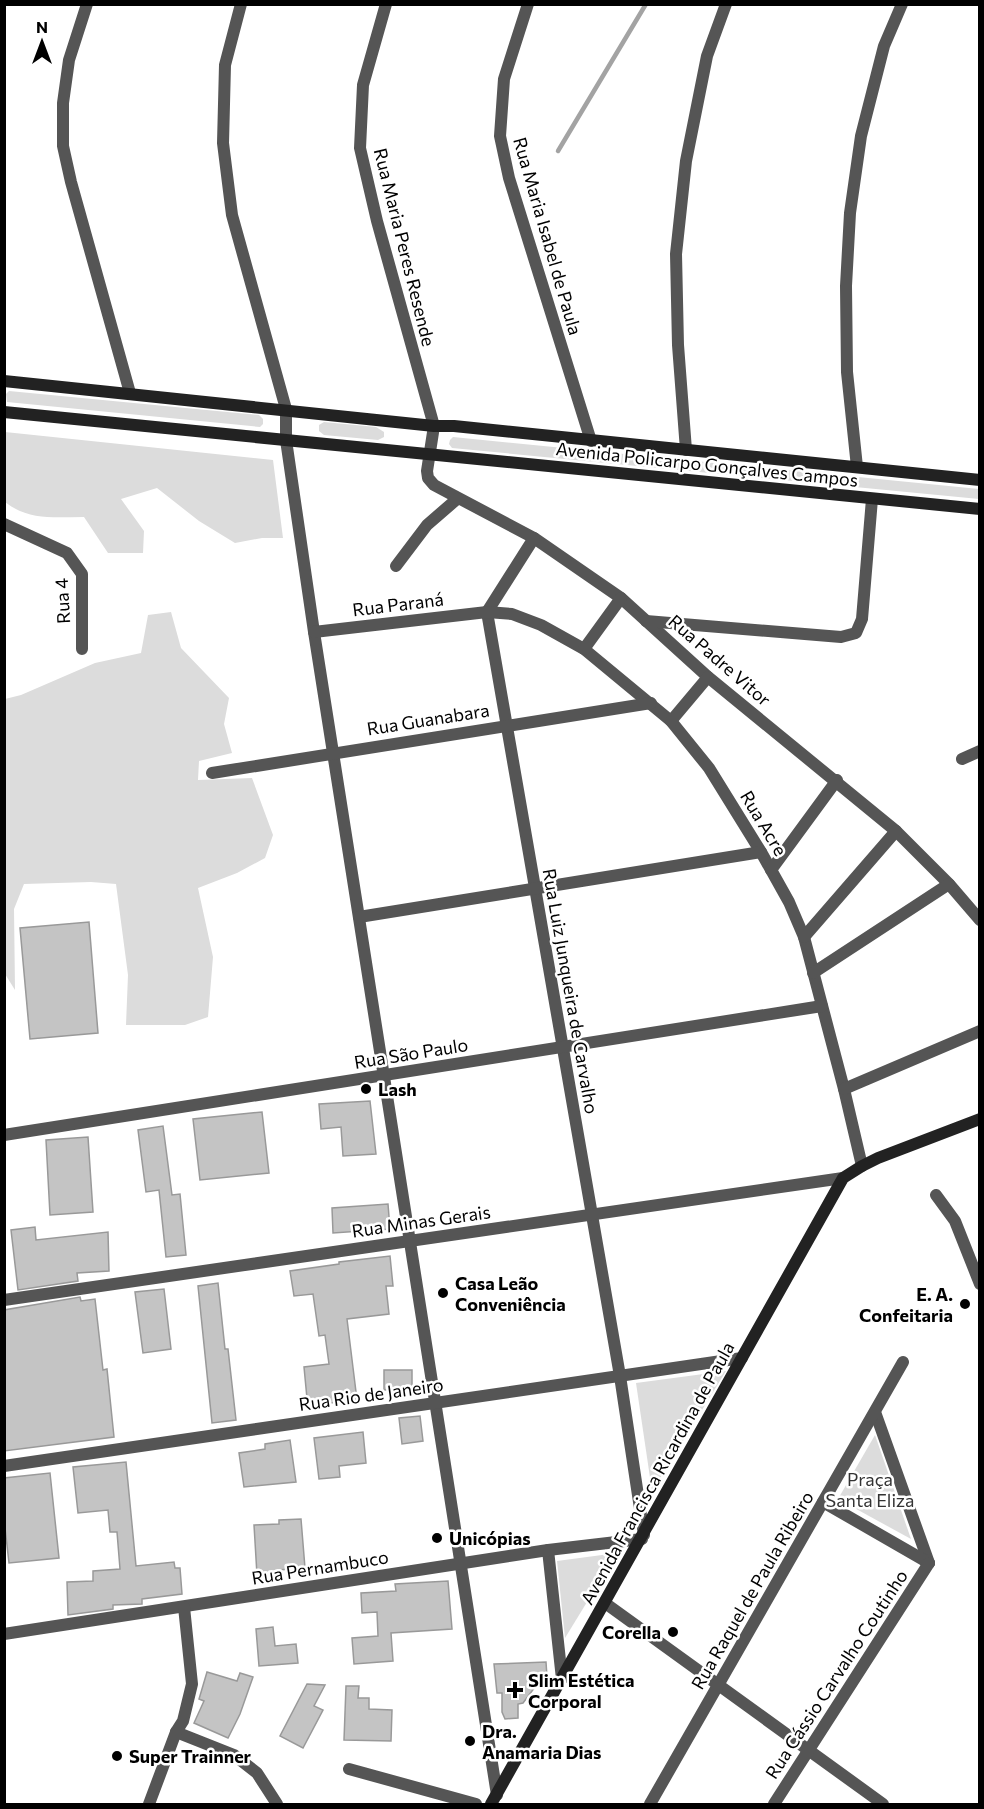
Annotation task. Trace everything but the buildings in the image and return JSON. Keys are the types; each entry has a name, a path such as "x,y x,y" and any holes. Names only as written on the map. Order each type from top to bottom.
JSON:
{"street":[{"path":"87,4 69,60 63,103 63,146 130,393"},
{"path":"240,4 225,65 223,143 232,215 286,409 286,440 314,632 460,1564 494,1800"},
{"name":"Rua Maria Peres Resende","path":"386,4 363,85 360,148 377,221 434,426"},
{"name":"Rua Maria Isabel de Paula","path":"528,4 504,80 500,136 509,178 591,441"},
{"path":"686,450 678,345 676,254 688,150 707,56 726,4"},
{"path":"857,467 847,372 846,286 850,213 861,136 884,46 902,4"},
{"name":"Avenida Policarpo Gonçalves Campos","path":"4,381 980,480"},
{"name":"Avenida Policarpo Gonçalves Campos","path":"4,412 980,509"},
{"path":"430,455 434,426"},
{"name":"Rua Padre Vitor","path":"430,455 428,478 434,485 534,538 621,598 708,676 897,831 949,884 980,920"},
{"path":"396,566 427,525 457,499"},
{"path":"646,621 841,637 856,633 862,619 872,499"},
{"name":"Rua 4","path":"4,524 67,553 82,574 82,649"},
{"path":"487,612 534,538"},
{"path":"584,649 621,598"},
{"name":"Rua Paraná","path":"314,632 487,612"},
{"name":"Rua Acre","path":"487,612 512,614 541,625 584,649 671,721 709,768 761,852 789,902 804,937 862,1166"},
{"name":"Rua Luiz Junqueira de Carvalho","path":"487,612 620,1376 643,1537"},
{"path":"671,721 708,676"},
{"name":"Rua Guanabara","path":"212,773 651,703"},
{"path":"962,759 980,752"},
{"path":"771,870 837,780"},
{"path":"804,937 897,831"},
{"path":"359,917 761,852"},
{"path":"813,973 949,884"},
{"name":"Rua São Paulo","path":"4,1135 822,1006"},
{"path":"844,1089 980,1031"},
{"name":"Avenida Francisca Ricardina de Paula","path":"494,1800 843,1178 862,1166 980,1119"},
{"name":"Rua Minas Gerais","path":"4,1300 843,1178"},
{"path":"936,1195 955,1221 980,1284"},
{"name":"Rua Rio de Janeiro","path":"4,1466 742,1358"},
{"name":"Rua Raquel de Paula Ribeiro","path":"650,1804 903,1362"},
{"path":"875,1412 929,1563"},
{"path":"823,1502 929,1563"},
{"name":"Rua Pernambuco","path":"4,1634 643,1537"},
{"path":"548,1550 562,1679"},
{"name":"Rua Cássio Carvalho Coutinho","path":"774,1804 929,1563"},
{"path":"605,1602 883,1804"},
{"path":"149,1804 176,1732 183,1721 192,1684 184,1606"},
{"path":"176,1732 234,1755 257,1773 277,1804"},
{"path":"349,1769 476,1804"}],"green space":[{"path":"9,391 259,415 263,419 263,424 260,427 7,402 6,394"},
{"path":"324,422 376,427 384,432 384,437 378,440 324,435 319,431 319,425"},
{"path":"5,432 273,460 283,538 262,538 235,543 199,521 157,488 121,499 144,531 143,553 108,553 84,517 43,517 23,512 5,502"},
{"path":"453,437 979,489 979,499 452,448 449,444"},
{"path":"171,612 181,648 229,698 224,724 232,753 199,761 198,780 252,778 273,835 265,858 237,873 198,888 213,957 208,1017 185,1025 126,1025 128,975 116,884 91,882 24,884 14,909 15,990 5,974 5,699 21,695 95,663 141,653 148,615"},
{"path":"726,1371 652,1491 636,1383"},
{"name":"Praça Santa Eliza","path":"875,1435 911,1539 838,1499"},
{"path":"617,1553 565,1638 557,1561"}],"waterway":[{"path":"558,151 646,4"}],"place":[{"name":"Lash","path":"366,1089"},
{"name":"Casa Leão Conveniência","path":"443,1293"},
{"name":"E. A. Confeitaria","path":"965,1304"},
{"name":"Unicópias","path":"437,1538"},
{"name":"Corella","path":"673,1632"},
{"name":"Slim Estética Corporal","path":"515,1690"},
{"name":"Dra. Anamaria Dias","path":"470,1741"},
{"name":"Super Trainner","path":"117,1756"}]}
